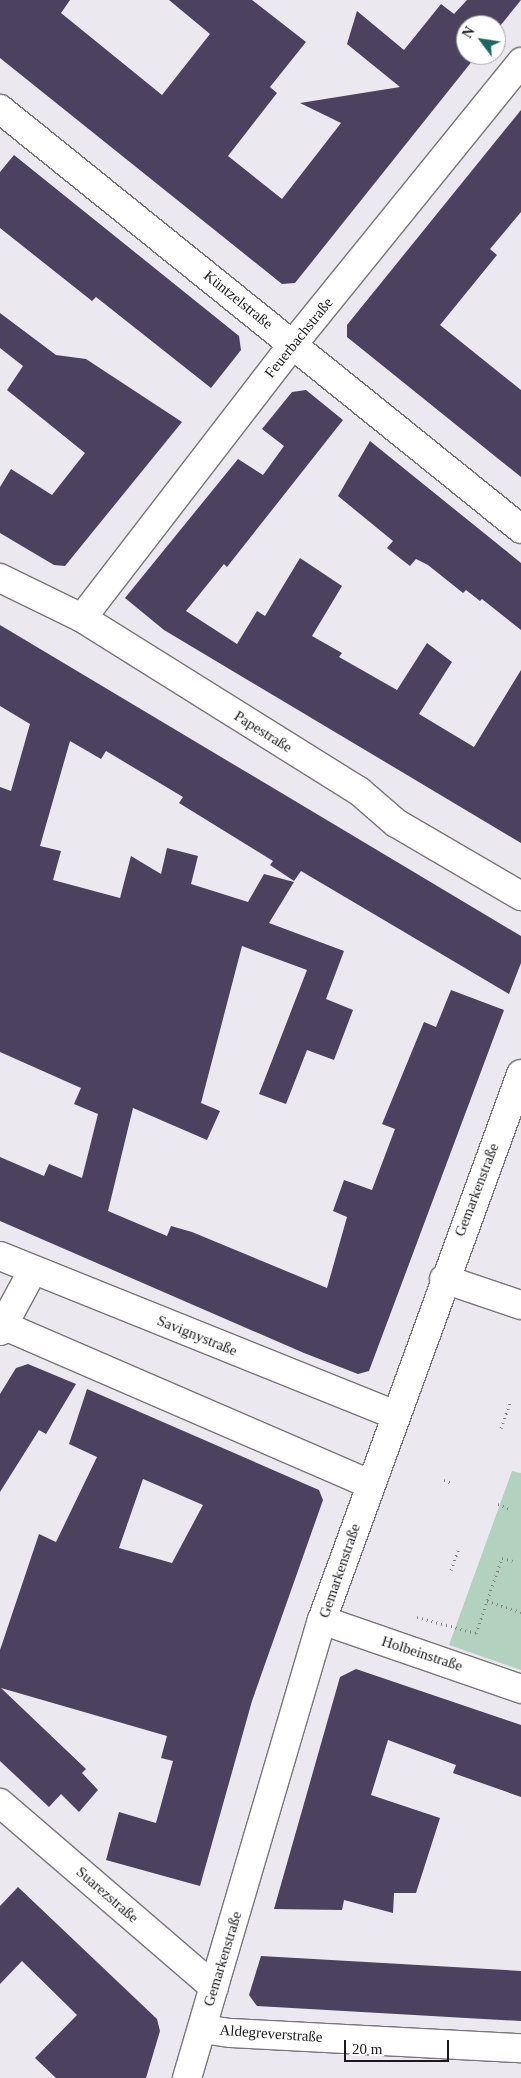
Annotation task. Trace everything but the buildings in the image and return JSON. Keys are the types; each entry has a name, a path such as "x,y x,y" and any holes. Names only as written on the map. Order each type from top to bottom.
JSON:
{"street":[{"name":"Feuerbachstraße","path":"82,618 293,344 521,62"},
{"name":"Küntzelstraße","path":"0,109 521,529"},
{"name":"Papestraße","path":"0,578 82,618 359,791 396,823 521,896"},
{"name":"Gemarkenstraße","path":"187,2078 322,1620 444,1279 521,1074"},
{"name":"Savignystraße","path":"0,1256 395,1415"},
{"path":"33,1270 1,1327 370,1484"},
{"path":"444,1279 521,1305"},
{"name":"Holbeinstraße","path":"322,1620 521,1689"},
{"name":"Suarezstraße","path":"0,1802 214,1987"},
{"name":"Aldegreverstraße","path":"202,2029 232,2033 521,2048"}],"path":[{"path":"501,1428 510,1404"},
{"path":"444,1480 452,1483"},
{"path":"498,1504 508,1508"},
{"path":"451,1570 459,1548"},
{"path":"407,1614 476,1633 502,1558 513,1561"},
{"path":"487,1601 521,1612"}],"green space":[{"path":"512,1471 521,1473 521,1670 449,1645"}]}
